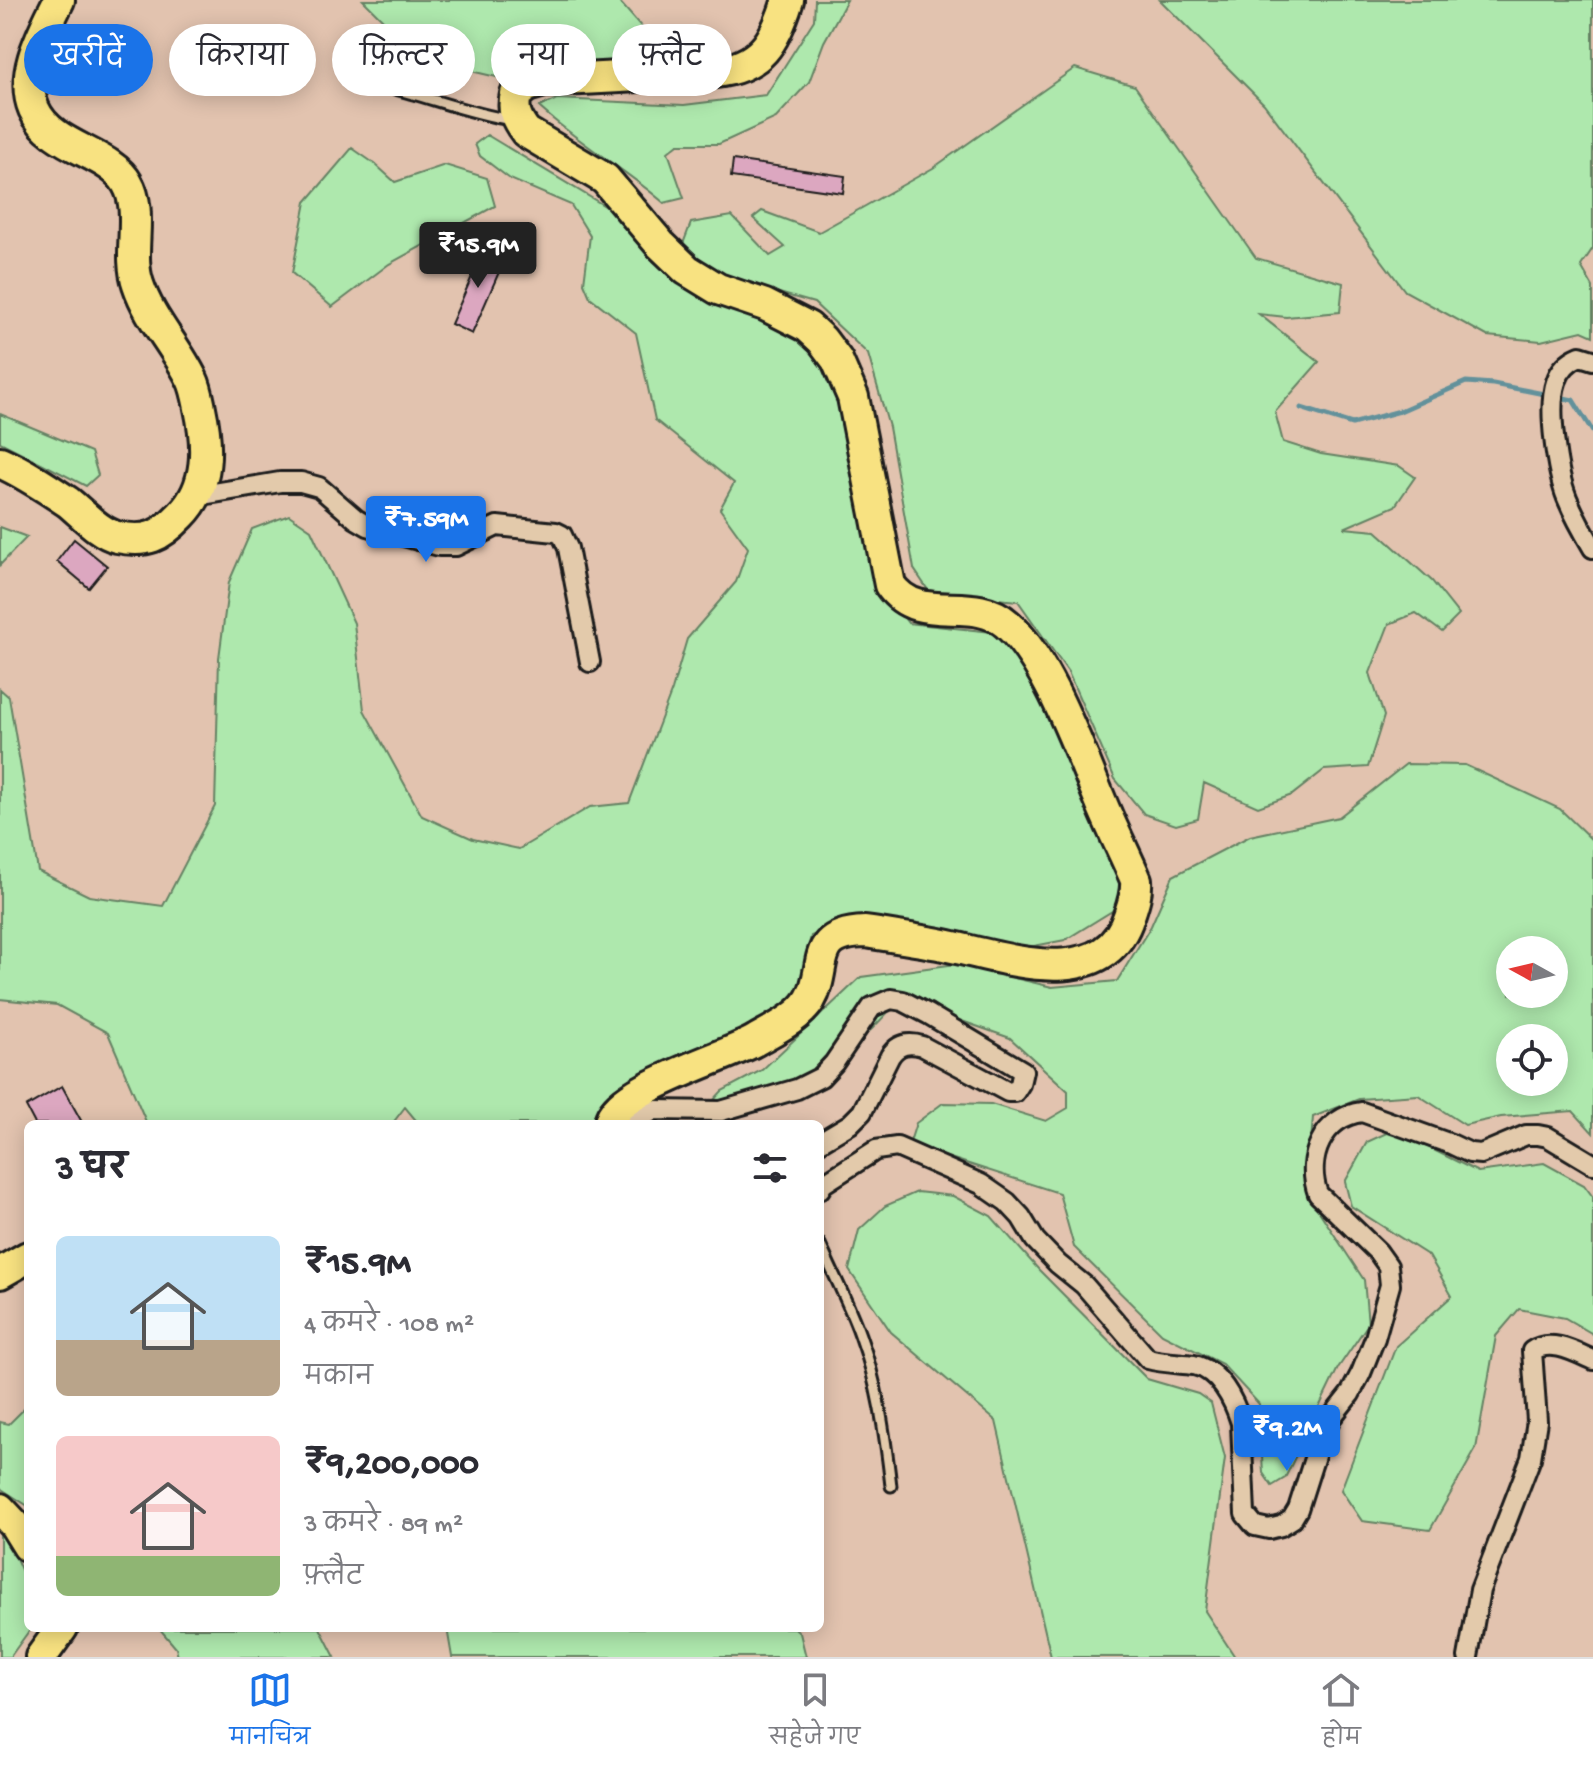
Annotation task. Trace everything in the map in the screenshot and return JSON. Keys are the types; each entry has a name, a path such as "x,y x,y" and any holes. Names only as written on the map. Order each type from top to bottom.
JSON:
{"main road":[{"path":"0,462 67,502 112,536 134,540 156,537 182,514 196,496 203,477 206,453 204,425 194,382 145,302 137,282 133,257 134,201 127,182 117,171 46,127 33,108 30,84 37,46 59,0"},
{"path":"610,1120 615,1109 627,1100 682,1071 753,1042 800,1012 814,992 820,956 826,946 853,932 942,945 1017,963 1068,963 1100,957 1115,943 1125,928 1137,891 1136,880 1062,709 1020,639 1006,623 991,614 909,605 890,585 853,397 837,360 822,340 808,327 765,305 718,289 687,270 660,244 605,179 526,132 518,121 513,107 516,94 527,86 544,81 734,70 753,61 775,33 788,0"},
{"path":"0,1273 24,1259"},
{"path":"0,1509 24,1540"},
{"path":"41,1657 59,1632"}],"street":[{"path":"1593,360 1580,356 1564,366 1555,383 1553,413 1559,465 1567,497 1593,548"},
{"path":"196,496 280,482 301,482 319,487 368,526 439,546 456,546 497,526 556,532 562,535 568,548 590,662"},
{"path":"638,1120 654,1110 721,1111 797,1089 821,1077 872,1007 891,999 903,1001 928,1014 1023,1071 1015,1092 1008,1092 922,1046 913,1043 903,1045 895,1048 890,1056 862,1112 850,1124 824,1140"},
{"path":"824,1183 876,1150 897,1147 981,1184 1007,1202 1035,1240 1084,1285 1148,1359 1197,1366 1213,1374 1237,1409 1241,1423 1245,1514 1255,1526 1269,1529 1292,1519 1298,1509 1319,1443 1331,1418 1350,1394 1366,1361 1390,1285 1388,1266 1378,1252 1318,1194 1315,1162 1321,1137 1335,1122 1362,1112 1470,1153 1481,1154 1526,1135 1548,1137 1593,1164"},
{"path":"1468,1657 1480,1590 1531,1458 1537,1421 1532,1351 1548,1345 1593,1360"}],"lane":[{"path":"419,96 482,116 518,121"},
{"path":"824,1253 860,1334 873,1377 885,1425 891,1486"}],"green space":[{"path":"363,0 618,0 639,24 612,24 612,71 596,78 596,24 491,24 491,76 475,72 475,24 387,24"},
{"path":"815,0 847,0 824,42 809,82 776,118 719,144 678,144 668,152 684,198 664,203 539,107 557,99 684,105 766,95 814,20"},
{"path":"1160,0 1593,0 1593,248 1581,266 1593,287 1593,336 1582,331 1541,341 1487,336 1405,291 1264,104"},
{"path":"1075,68 1135,86 1256,258 1343,283 1340,312 1286,317 1259,314 1319,362 1275,412 1283,442 1321,454 1399,466 1415,477 1395,506 1344,528 1376,531 1432,581 1459,615 1442,632 1416,613 1389,624 1370,673 1384,716 1368,767 1324,770 1292,795 1258,807 1204,783 1198,819 1176,825 1144,814 1115,779 1068,672 1018,601 930,593 914,569 889,427 868,354 814,303 720,276 683,244 691,223 732,216 770,256 785,247 753,218 762,211 819,232 933,168"},
{"path":"487,135 613,211 653,261 705,297 790,327 818,349 847,414 892,602 908,623 1011,634 1120,859 1123,893 1112,911 1065,940 1029,947 903,928 860,917 811,936 797,995 755,1034 611,1120 416,1120 405,1107 395,1120 145,1120 108,1033 57,1005 0,999 0,689 9,697 38,871 89,896 163,906 215,806 219,658 229,582 252,529 289,515 311,530 354,623 364,710 422,816 473,839 519,849 590,807 629,803 672,690 687,639 736,582 748,548 720,509 734,483 655,420 636,333 590,297 584,283 590,236 571,205 510,179 480,156 475,144"},
{"path":"352,148 395,182 445,165 487,178 495,206 389,264 332,307 292,273 306,202"},
{"path":"0,414 91,452 98,475 86,486 0,442"},
{"path":"0,527 27,537 0,565"},
{"path":"1406,764 1465,765 1560,809 1593,841 1593,1133 1573,1111 1501,1117 1465,1125 1418,1095 1359,1099 1313,1117 1307,1193 1364,1280 1368,1324 1338,1368 1285,1478 1272,1486 1263,1473 1259,1404 1222,1364 1162,1334 1074,1247 1059,1193 910,1142 916,1123 943,1103 991,1104 1046,1121 1068,1108 1068,1091 1010,1038 925,1008 893,1007 872,1029 805,1082 714,1110 711,1103 722,1091 762,1070 861,977 956,964 1052,987 1117,981 1151,926 1173,876 1250,836 1339,817"},
{"path":"1393,1130 1478,1172 1544,1163 1584,1185 1593,1197 1593,1334 1565,1318 1519,1309 1496,1336 1476,1449 1430,1530 1362,1521 1341,1490 1396,1346 1452,1296 1429,1256 1351,1206 1345,1182 1367,1142"},
{"path":"917,1192 953,1196 991,1216 1039,1270 1147,1379 1198,1394 1211,1403 1225,1458 1205,1611 1235,1657 1051,1657 996,1421 891,1332 849,1270 859,1230 885,1206"},
{"path":"24,1409 24,1503 0,1488 0,1422 9,1424"},
{"path":"0,1533 7,1538 24,1576 24,1632 28,1632 10,1657 0,1657"},
{"path":"162,1632 322,1632 335,1657 178,1657 176,1648"},
{"path":"448,1632 799,1632 806,1657 452,1657"}],"building":[{"path":"733,160 845,176 843,193 731,177"},
{"path":"485,247 506,256 472,334 451,324"},
{"path":"74,539 107,566 89,588 57,561"},
{"path":"62,1086 81,1120 33,1120 26,1107"}],"waterway":[{"path":"1301,408 1352,424 1400,411 1466,382 1549,395"},
{"path":"1559,397 1573,400 1593,432"}]}
